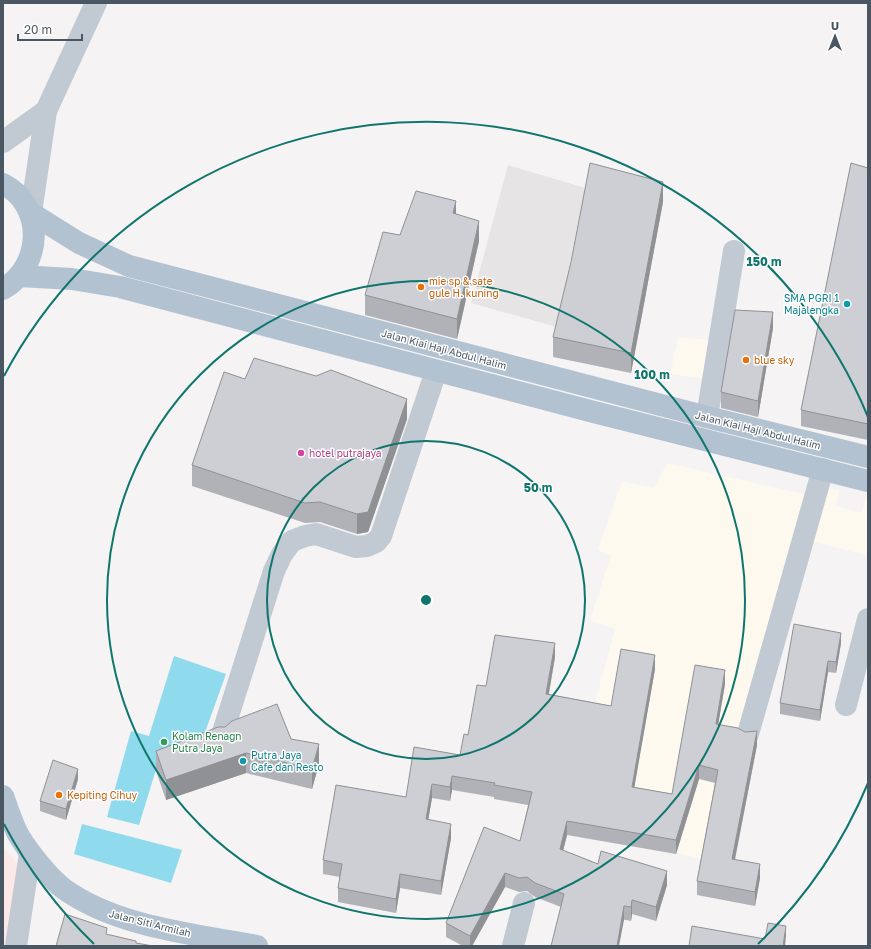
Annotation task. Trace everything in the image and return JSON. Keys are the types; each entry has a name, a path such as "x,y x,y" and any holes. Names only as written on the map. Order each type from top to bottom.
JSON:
{"main road":[{"path":"3,184 13,189 31,214 34,226 34,244 29,261 11,282"},
{"name":"Jalan Kiai Haji Abdul Halim","path":"31,214 79,243 129,266 706,417 868,457"},
{"path":"11,282 72,279 120,288 436,371 868,481"},
{"name":"Jalan Siti Armilah","path":"3,796 10,833 63,888 105,912 166,929 257,946"}],"street":[{"path":"31,214 46,111 96,3"},
{"path":"3,142 46,111"},
{"path":"706,417 734,251"},
{"path":"222,735 274,572 282,554 292,541 316,534 356,547 367,546 376,542 381,536 436,371"},
{"path":"748,734 823,469"},
{"path":"846,705 868,619"},
{"path":"16,946 30,853"},
{"path":"513,946 524,903"}],"shaded area":[{"path":"508,165 585,188 557,327 471,303"},
{"path":"678,337 719,341 708,379 670,374"},
{"path":"667,463 808,495 716,863 524,812 554,697 594,706 615,629 590,620 611,555 598,550 622,481 654,488"},
{"path":"823,487 840,491 836,506 861,513 866,498 868,498 868,556 807,540"},
{"path":"3,848 18,864 7,946 3,946"}],"water":[{"name":"Kolam Renagn Putra Jaya","path":"174,656 226,674 199,749 162,750 139,825 107,817 131,731 149,736"},
{"path":"82,824 182,850 171,883 74,854"}],"building":[{"path":"590,163 663,182 631,353 553,337 571,262"},
{"name":"SMA PGRI 1 Majalengka","path":"851,163 868,168 868,424 801,410"},
{"name":"mie sp & sate gule H. kuning","path":"416,191 456,201 453,213 479,221 457,319 365,295 383,232 400,235"},
{"name":"blue sky","path":"735,310 773,312 758,401 721,392"},
{"name":"hotel putrajaya","path":"254,358 316,376 331,370 407,399 368,512 357,514 320,502 305,503 192,465 224,372 245,379"},
{"path":"794,624 841,633 836,662 828,661 820,710 780,703"},
{"path":"495,635 555,643 546,694 611,706 621,649 655,655 632,787 672,794 695,665 725,670 716,724 738,728 745,732 757,731 732,859 760,864 755,892 697,881 718,770 699,765 676,840 567,821 560,849 598,864 601,851 667,871 656,907 632,900 631,907 624,906 617,946 551,946 564,894 535,883 527,877 519,878 505,873 470,936 446,923 484,827 520,841 532,792 494,785 495,783 452,776 450,787 432,784 426,819 451,824 441,881 400,874 396,899 338,888 342,864 323,860 336,785 406,797 414,747 460,755 464,734 468,735 477,685 486,686"},
{"path":"277,704 291,739 319,744 312,769 246,753 166,780 156,751 218,727 225,727 232,721"},
{"name":"Kepiting Cihuy","path":"53,760 78,769 66,809 40,801"},
{"path":"65,914 107,928 106,934 136,941 136,943 153,946 56,946"},
{"path":"768,923 786,926 783,946 689,946 692,926 765,939"}],"place":[{"name":"mie sp & sate gule H. kuning","path":"421,287"},
{"name":"SMA PGRI 1 Majalengka","path":"847,304"},
{"name":"blue sky","path":"746,360"},
{"name":"hotel putrajaya","path":"301,453"},
{"name":"Kolam Renagn Putra Jaya","path":"164,742"},
{"name":"Putra Jaya Cafe dan Resto","path":"243,761"},
{"name":"Kepiting Cihuy","path":"59,795"}]}
